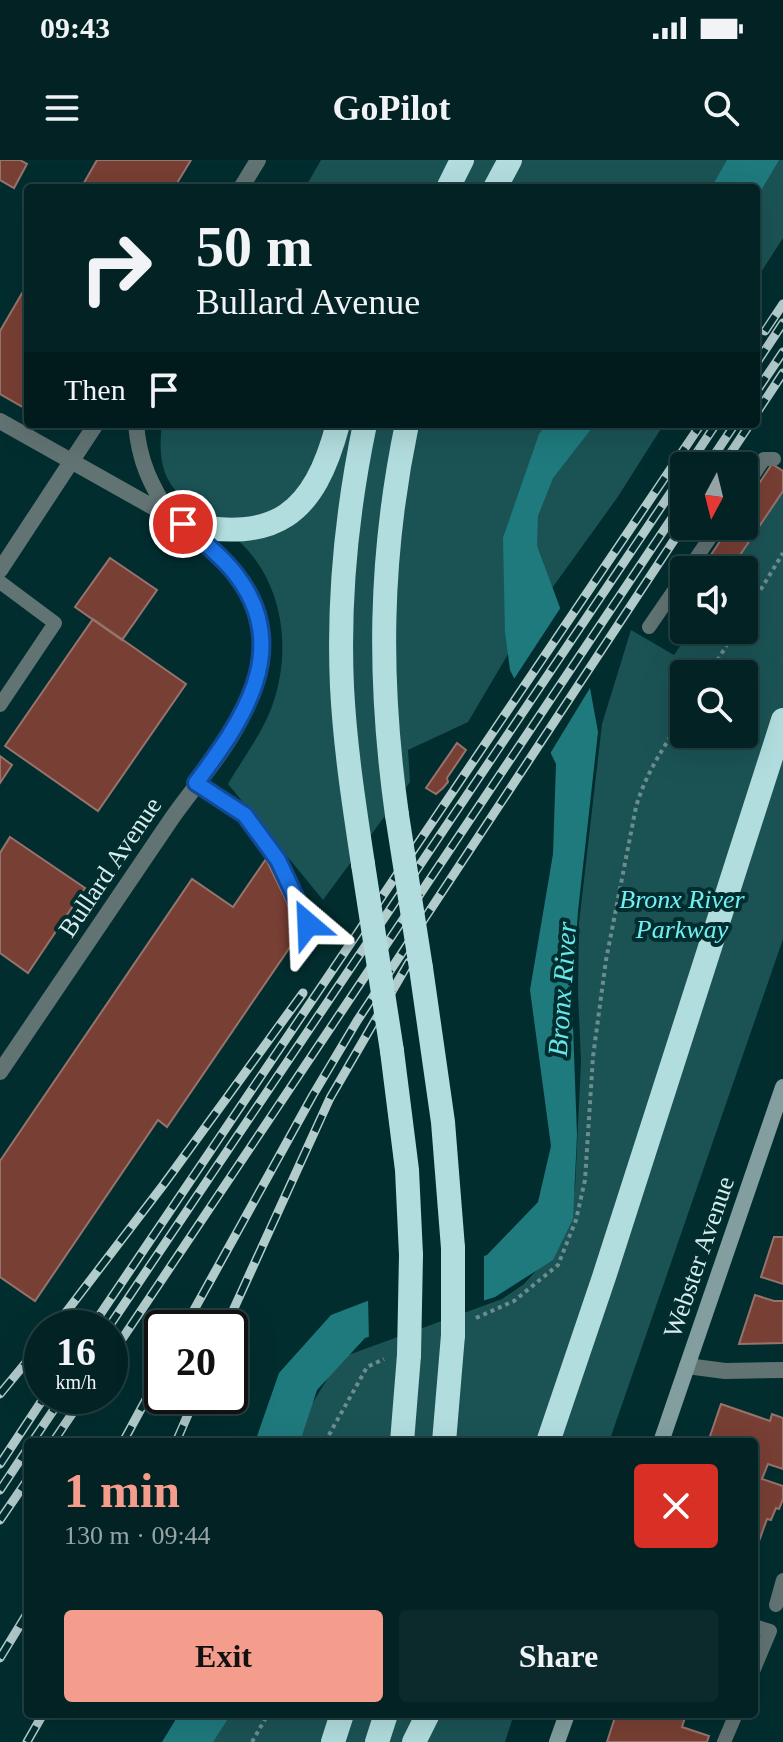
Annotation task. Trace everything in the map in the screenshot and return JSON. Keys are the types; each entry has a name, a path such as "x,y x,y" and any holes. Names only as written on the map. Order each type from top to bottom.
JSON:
{"highway":[{"path":"450,184 462,160"},
{"path":"497,184 510,160"},
{"path":"178,521 210,530 246,531 267,527 299,505 316,483 337,428"},
{"path":"364,428 346,550 341,639 345,731 407,1170 411,1255 398,1356 402,1438"},
{"path":"406,428 391,508 383,598 386,726 444,1137 458,1329 444,1438"},
{"path":"549,1438 783,720"},
{"path":"333,1742 341,1718"},
{"path":"377,1742 385,1718"},
{"path":"414,1742 426,1718"}],"main road":[{"name":"Webster Avenue","path":"662,1438 783,1087"},
{"path":"557,1742 566,1718"}],"street":[{"path":"243,184 258,160"},
{"path":"0,421 178,521"},
{"path":"0,570 94,428"},
{"path":"136,428 140,457 152,488 178,521"},
{"name":"Bullard Avenue","path":"0,1072 244,714 258,674 261,643 255,608 226,563 178,521"},
{"path":"687,1366 725,1371 783,1370"}],"lane":[{"path":"758,468 764,459 774,459"},
{"path":"0,582 55,623 0,705"},
{"path":"649,627 670,596"},
{"path":"196,783 245,815 278,860 308,924"},
{"path":"776,1605 783,1580"},
{"path":"758,1627 770,1631 758,1660"},
{"path":"724,1742 734,1718"}],"path":[{"path":"758,594 783,553"},
{"path":"458,1329 514,1301 558,1265 576,1220 585,1180 593,1057 606,960 642,784 670,737"},
{"path":"327,1438 367,1367 398,1356"},
{"path":"252,1742 266,1718"}],"green space":[{"path":"321,160 783,160 783,238 760,274 760,184 307,184"},
{"path":"162,428 661,428 617,498 524,627 468,722 408,750 410,782 323,900 228,784 267,719 278,688 282,644 275,600 256,560 241,543 194,507 171,484 164,469"},
{"name":"Bronx River Parkway","path":"783,491 783,939 610,1438 300,1438 312,1404 340,1358 502,1299 524,1284 557,1248 575,1189 581,1062 579,923 602,724 631,630 674,655 681,644 758,644 758,556 739,556 750,540 758,540 758,528"},
{"path":"221,1718 513,1718 505,1742 206,1742"}],"water":[{"path":"727,160 779,160 760,192 760,184 713,184"},
{"name":"Bronx River","path":"544,428 592,428 553,478 538,516 537,546 590,688 598,732 578,911 572,1000 577,1135 573,1219 553,1260 495,1297 365,1338 317,1390 301,1438 256,1438 279,1373 331,1315 487,1255 538,1202 551,1146 530,990 553,854 556,764 510,670 505,632 503,538 539,434"},
{"path":"177,1718 228,1718 213,1742 162,1742"}],"pier":[{"path":"563,604 593,683 548,757 512,682"},
{"path":"484,1252 484,1305 369,1341 368,1297"}],"building":[{"path":"0,160 20,160 27,164 14,188 0,180"},
{"path":"97,160 191,160 176,184 83,184"},
{"path":"24,290 24,408 0,394 0,331"},
{"path":"772,464 783,471 783,491 758,528 758,485"},
{"path":"721,540 750,540 739,556 710,556"},
{"path":"110,558 157,590 122,640 75,607"},
{"path":"93,619 186,684 98,811 5,746"},
{"path":"457,743 466,750 447,778 448,782 436,794 426,788"},
{"path":"0,756 12,765 0,783"},
{"path":"10,837 85,888 28,973 0,953 0,853"},
{"path":"266,859 301,931 167,1127 158,1120 35,1301 0,1277 0,1161 192,879 233,907"},
{"path":"774,1237 783,1237 783,1284 761,1277"},
{"path":"755,1295 783,1301 783,1343 739,1344"},
{"path":"721,1404 770,1421 772,1414 783,1418 783,1469 768,1464 762,1479 783,1486 783,1499 771,1520 767,1519 758,1544 758,1438 709,1438"},
{"path":"615,1718 685,1718 682,1727 709,1736 707,1742 607,1742"}],"railway":[{"path":"765,331 783,304"},
{"path":"760,358 783,323"},
{"path":"760,386 783,352"},
{"path":"760,408 783,373"},
{"path":"103,1310 698,428"},
{"path":"697,452 713,428"},
{"path":"716,452 732,428"},
{"path":"731,452 747,428"},
{"path":"120,1310 670,494"},
{"path":"128,1330 670,521"},
{"path":"194,1310 357,1021 674,540"},
{"path":"233,1310 330,1098 409,962"},
{"path":"68,1310 303,993"},
{"path":"0,1394 24,1365"},
{"path":"125,1438 144,1403"},
{"path":"0,1464 33,1414"},
{"path":"35,1438 51,1414"},
{"path":"56,1438 72,1414"},
{"path":"178,1438 188,1414"},
{"path":"0,1490 24,1454"},
{"path":"0,1520 24,1485"},
{"path":"0,1658 24,1619"},
{"path":"27,1742 41,1718"}],"route":[{"path":"183,524 226,563 248,593 260,627 261,643 258,674 244,714 196,783 245,815 278,860 308,924"}]}
